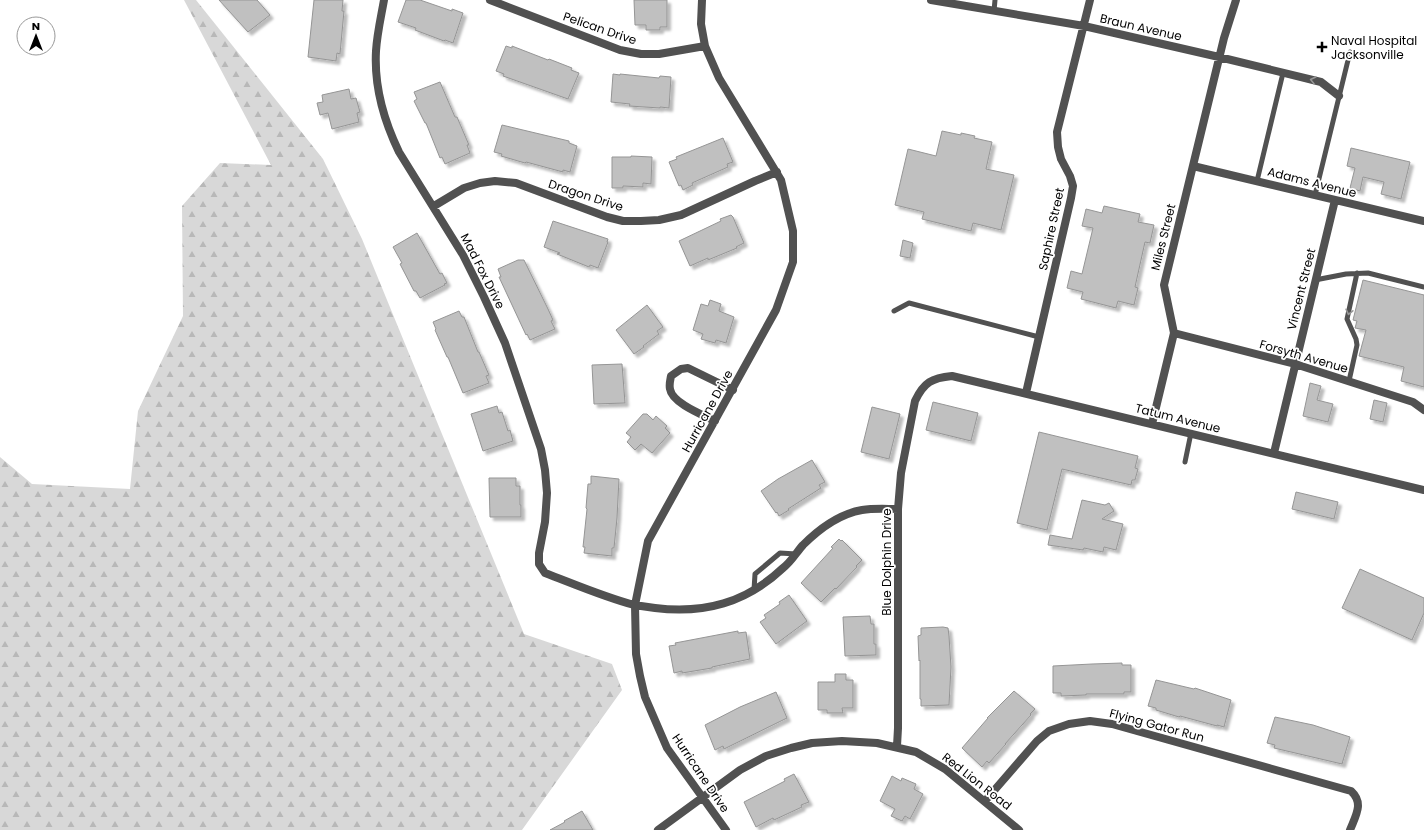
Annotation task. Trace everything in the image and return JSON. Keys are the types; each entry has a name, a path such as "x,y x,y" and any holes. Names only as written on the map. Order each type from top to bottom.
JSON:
{"street":[{"name":"Mad Fox Drive","path":"384,0 376,52 377,77 381,104 390,134 399,152 434,206 463,255 484,297 502,337 541,449 547,493 545,522 539,553 539,564 545,573 614,599 635,605"},
{"name":"Pelican Drive","path":"490,0 620,50 640,54 659,54 705,46"},
{"name":"Hurricane Drive","path":"702,0 701,24 705,46 720,78 777,172 784,190 793,231 793,262 776,310 648,541 635,605 636,654 645,697 666,748 726,830"},
{"name":"Braun Avenue","path":"931,0 1084,26 1219,57 1320,82 1339,96"},
{"name":"Saphire Street","path":"1026,394 1073,186 1070,176 1061,159 1058,147 1057,132 1090,0"},
{"name":"Miles Street","path":"1152,424 1174,333 1164,285 1219,57 1236,0"},
{"name":"Adams Avenue","path":"1193,166 1424,221"},
{"name":"Dragon Drive","path":"434,206 464,188 480,183 494,181 516,183 608,217 623,221 659,220 681,215 777,172"},
{"name":"Vincent Street","path":"1274,453 1335,200"},
{"name":"Forsyth Avenue","path":"1174,333 1295,364 1413,402 1424,410"},
{"path":"715,421 678,401 672,396 670,390 672,376 681,369 688,368 733,390"},
{"name":"Tatum Avenue","path":"928,383 937,377 952,376 1424,490"},
{"name":"Blue Dolphin Drive","path":"897,746 898,509 901,473 915,401 920,391 928,383"},
{"path":"635,605 672,610 710,608 728,603 766,583 784,568 818,531 833,521 848,514 870,509 898,509"},
{"name":"Flying Gator Run","path":"985,801 1037,741 1049,730 1069,724 1090,721 1112,724 1350,791 1357,796 1358,802 1358,810 1350,830"},
{"name":"Red Lion Road","path":"658,830 740,770 766,756 812,743 842,741 877,742 916,752 945,768 1019,830"}],"lane":[{"path":"994,10 995,0"},
{"path":"1315,195 1350,52"},
{"path":"1257,181 1283,73"},
{"path":"1315,280 1346,274 1368,273 1424,287"},
{"path":"1349,381 1357,345 1356,339 1347,319 1357,274"},
{"path":"894,311 909,303 1039,337"},
{"path":"1185,462 1191,434"},
{"path":"754,590 755,574 780,554 796,554"}],"green space":[{"path":"184,0 196,0 323,159 362,239 524,634 612,664 622,690 522,830 0,830 0,457 32,484 130,489 138,411 183,316 182,206 220,163 271,165"}],"building":[{"path":"219,0 257,0 270,15 248,32"},
{"path":"314,0 343,0 342,11 344,11 340,54 337,53 336,61 308,57"},
{"path":"406,0 420,0 452,11 452,9 463,13 453,43 415,30 416,28 398,22"},
{"path":"634,0 667,0 667,27 660,27 660,30 646,30 646,25 635,25"},
{"path":"506,46 512,48 512,46 548,60 549,59 572,68 571,70 579,73 568,99 503,76 504,74 496,71"},
{"path":"613,74 659,78 660,76 671,77 669,108 629,106 630,104 611,102"},
{"path":"440,82 469,145 467,145 470,153 445,164 442,157 440,158 426,123 414,101 417,99 414,92"},
{"path":"349,89 351,99 356,98 360,112 357,113 359,122 332,129 328,113 320,115 317,103 323,102 322,95"},
{"path":"502,125 569,141 569,143 577,146 570,172 563,170 563,172 526,162 525,163 501,156 502,154 494,152"},
{"path":"942,131 975,136 974,138 992,142 986,169 1014,175 1001,230 973,223 971,231 922,219 924,212 895,205 908,149 936,156"},
{"path":"723,138 733,162 727,164 728,167 692,183 693,185 683,190 681,185 679,186 669,162 677,159 676,157"},
{"path":"1351,148 1410,162 1401,199 1381,194 1384,182 1363,177 1360,191 1350,188 1355,168 1347,166"},
{"path":"612,157 652,157 651,184 643,183 643,187 623,186 623,188 612,188"},
{"path":"1104,206 1140,214 1138,222 1154,225 1150,243 1145,242 1135,287 1138,288 1134,305 1118,301 1116,308 1081,299 1083,292 1067,288 1071,271 1082,274 1093,228 1082,226 1086,209 1102,213"},
{"path":"731,215 744,243 736,247 737,248 690,266 679,241 721,221 720,219"},
{"path":"553,221 608,239 598,268 590,265 589,267 544,247"},
{"path":"417,233 440,274 442,273 447,283 420,298 416,291 414,291 400,264 402,263 393,247"},
{"path":"903,240 913,243 910,258 900,256"},
{"path":"518,260 524,260 553,320 551,321 555,329 530,340 527,334 526,335 499,277 501,277 498,269"},
{"path":"1363,280 1424,295 1424,387 1401,381 1404,367 1359,356 1366,330 1355,328 1357,321 1353,320"},
{"path":"710,300 721,304 719,311 734,317 726,343 716,340 715,343 701,339 703,334 693,330 701,304 708,306"},
{"path":"647,305 663,327 657,331 659,334 634,354 616,330"},
{"path":"459,311 462,317 464,317 489,375 486,376 489,383 463,393 435,330 436,329 433,322"},
{"path":"622,364 625,403 594,404 592,365"},
{"path":"1310,383 1321,386 1317,400 1333,404 1328,422 1303,416"},
{"path":"1374,400 1387,403 1383,422 1370,419"},
{"path":"933,402 978,413 971,441 926,430"},
{"path":"497,406 499,413 502,412 513,441 483,451 471,414"},
{"path":"872,407 900,414 889,459 861,452"},
{"path":"643,414 647,414 653,420 656,416 667,426 665,428 670,433 652,453 641,444 635,450 627,442 631,437 626,433"},
{"path":"1039,432 1138,456 1135,468 1138,469 1135,480 1132,480 1131,485 1062,469 1047,530 1017,523"},
{"path":"812,460 825,482 819,485 821,488 779,516 761,491 778,479"},
{"path":"591,476 619,479 617,518 612,556 584,553 585,547 583,547 588,484 591,484"},
{"path":"489,478 516,478 516,486 520,486 521,517 490,517"},
{"path":"1296,492 1338,502 1334,519 1292,509"},
{"path":"1082,500 1105,505 1109,503 1114,511 1102,519 1123,524 1116,550 1104,547 1103,552 1084,548 1083,550 1048,545 1050,535 1072,539"},
{"path":"839,539 841,541 842,540 862,560 836,589 835,588 821,602 801,583 833,548 831,547"},
{"path":"1360,569 1424,598 1424,613 1412,640 1342,608"},
{"path":"789,595 807,621 776,644 760,622 766,618 764,615 780,604 779,602"},
{"path":"870,616 871,624 874,624 874,644 876,644 876,655 845,656 843,617"},
{"path":"921,628 948,628 949,636 951,667 949,705 921,706 918,636 921,635"},
{"path":"738,631 738,633 746,632 750,659 712,668 674,673 669,646 676,645 675,643"},
{"path":"1122,663 1122,665 1131,665 1131,692 1124,692 1124,694 1086,694 1061,696 1061,693 1053,693 1053,666"},
{"path":"835,674 846,674 846,680 853,680 853,708 842,708 843,713 827,713 827,710 818,710 818,682 835,682"},
{"path":"1156,680 1195,688 1231,700 1224,727 1179,717 1148,706"},
{"path":"1014,691 1035,709 989,763 987,761 982,767 962,748 987,718"},
{"path":"776,692 787,718 724,749 723,746 715,750 705,725 740,707"},
{"path":"1275,717 1313,725 1350,737 1342,764 1274,748 1275,745 1267,743"},
{"path":"794,774 809,802 801,805 802,807 774,820 773,818 756,827 744,802 785,781 784,779"},
{"path":"892,776 901,781 902,778 916,784 914,789 923,794 910,819 905,816 902,821 891,816 895,809 880,801"},
{"path":"582,811 593,830 550,830 565,822 564,821"}],"place":[{"name":"Naval Hospital Jacksonville","path":"1322,47"}]}
